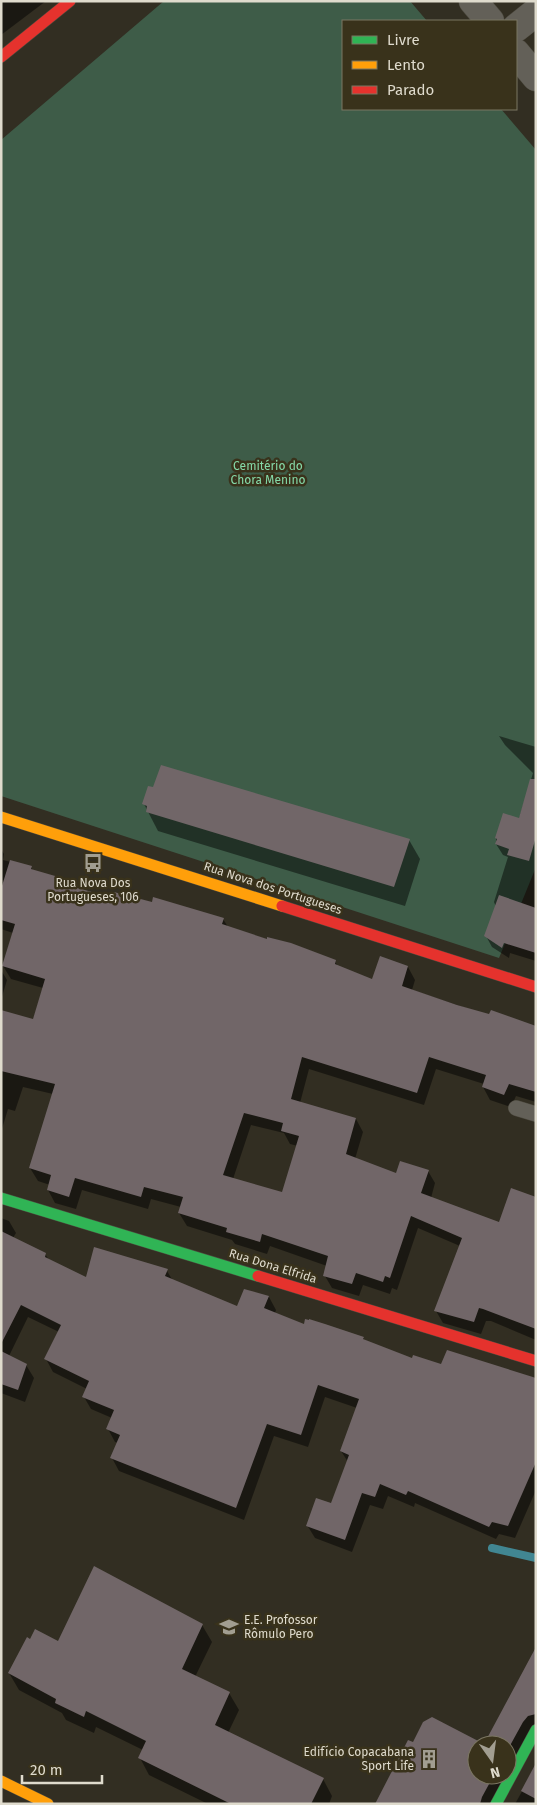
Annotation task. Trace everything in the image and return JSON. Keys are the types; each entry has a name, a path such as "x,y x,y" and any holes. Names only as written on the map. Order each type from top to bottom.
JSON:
{"street":[{"path":"1,58 70,1"},
{"path":"473,1 489,20"},
{"path":"517,27 536,12"},
{"path":"517,54 536,77"},
{"name":"Rua Nova dos Portugueses","path":"1,817 536,987"},
{"name":"Rua Dona Elfrida","path":"1,1198 536,1361"},
{"path":"496,1804 536,1730"},
{"path":"1,1781 48,1804"}],"lane":[{"path":"516,1108 536,1114"}],"green space":[{"name":"Cemitério do Chora Menino","path":"164,1 410,1 426,20 342,20 342,110 502,110 536,150 536,867 499,958 1,796 1,140"}],"building":[{"path":"161,765 410,839 394,887 146,812 147,806 142,804 148,786 153,787"},
{"path":"530,779 536,779 536,837 529,861 507,855 509,849 495,844 497,839 495,838 503,813 519,818"},
{"path":"10,860 32,866 31,869 69,880 68,885 112,898 114,892 152,902 153,897 224,918 222,924 267,939 267,937 291,943 336,960 335,964 372,979 380,956 408,966 402,986 457,1005 489,1014 491,1010 536,1026 536,1092 509,1084 504,1095 482,1087 486,1075 429,1057 417,1093 302,1057 291,1099 356,1118 346,1154 396,1173 400,1161 429,1170 421,1193 499,1222 511,1188 536,1197 536,1329 479,1308 474,1322 434,1311 462,1238 411,1216 390,1278 385,1276 383,1282 356,1273 352,1284 323,1276 328,1256 262,1234 260,1242 226,1232 227,1228 178,1213 183,1197 144,1187 141,1197 75,1178 69,1197 47,1190 51,1175 29,1168 55,1084 1,1071 1,1010 33,1019 45,979 2,966 15,924 1,920 1,889","holes":["244,1113 283,1123 281,1131 299,1136 282,1192 223,1175"]},
{"path":"499,895 536,908 536,953 504,943 502,948 484,936"},
{"path":"1,1231 46,1253 45,1257 86,1277 94,1247 168,1269 165,1276 237,1306 244,1289 269,1296 264,1308 304,1324 305,1319 309,1319 364,1337 363,1339 412,1358 413,1355 441,1364 447,1350 536,1378 536,1462 508,1526 492,1522 489,1527 408,1491 406,1495 380,1484 375,1497 362,1493 345,1540 306,1526 316,1498 331,1503 349,1455 340,1451 359,1399 318,1385 301,1435 267,1424 236,1508 110,1458 120,1435 106,1429 114,1410 82,1397 89,1381 44,1359 61,1325 21,1305 1,1344"},
{"path":"1,1351 27,1364 18,1390 1,1384"},
{"path":"94,1566 203,1624 182,1669 230,1692 215,1725 324,1778 311,1804 231,1804 138,1758 146,1741 86,1711 84,1717 55,1703 56,1699 8,1673 27,1637 30,1639 35,1629 58,1641"},
{"path":"536,1647 536,1714 528,1716 516,1735 489,1735"},
{"path":"432,1717 467,1735 467,1785 489,1785 480,1804 375,1804 408,1740 413,1742 423,1722"},
{"path":"536,1763 536,1799 521,1791"}],"waterway":[{"path":"492,1548 536,1558"}],"traffic: fast":[{"path":"1,1198 258,1276"},
{"path":"496,1804 536,1730"}],"traffic: slow":[{"path":"1,817 282,906"},
{"path":"1,1781 48,1804"}],"traffic: jam":[{"path":"1,57 70,1"},
{"path":"282,906 536,987"},
{"path":"258,1276 536,1361"}],"place":[{"name":"Rua Nova Dos Portugueses, 106","path":"93,863"},
{"name":"E.E. Profossor Rômulo Pero","path":"229,1627"},
{"name":"Edifício Copacabana Sport Life","path":"429,1759"}]}
